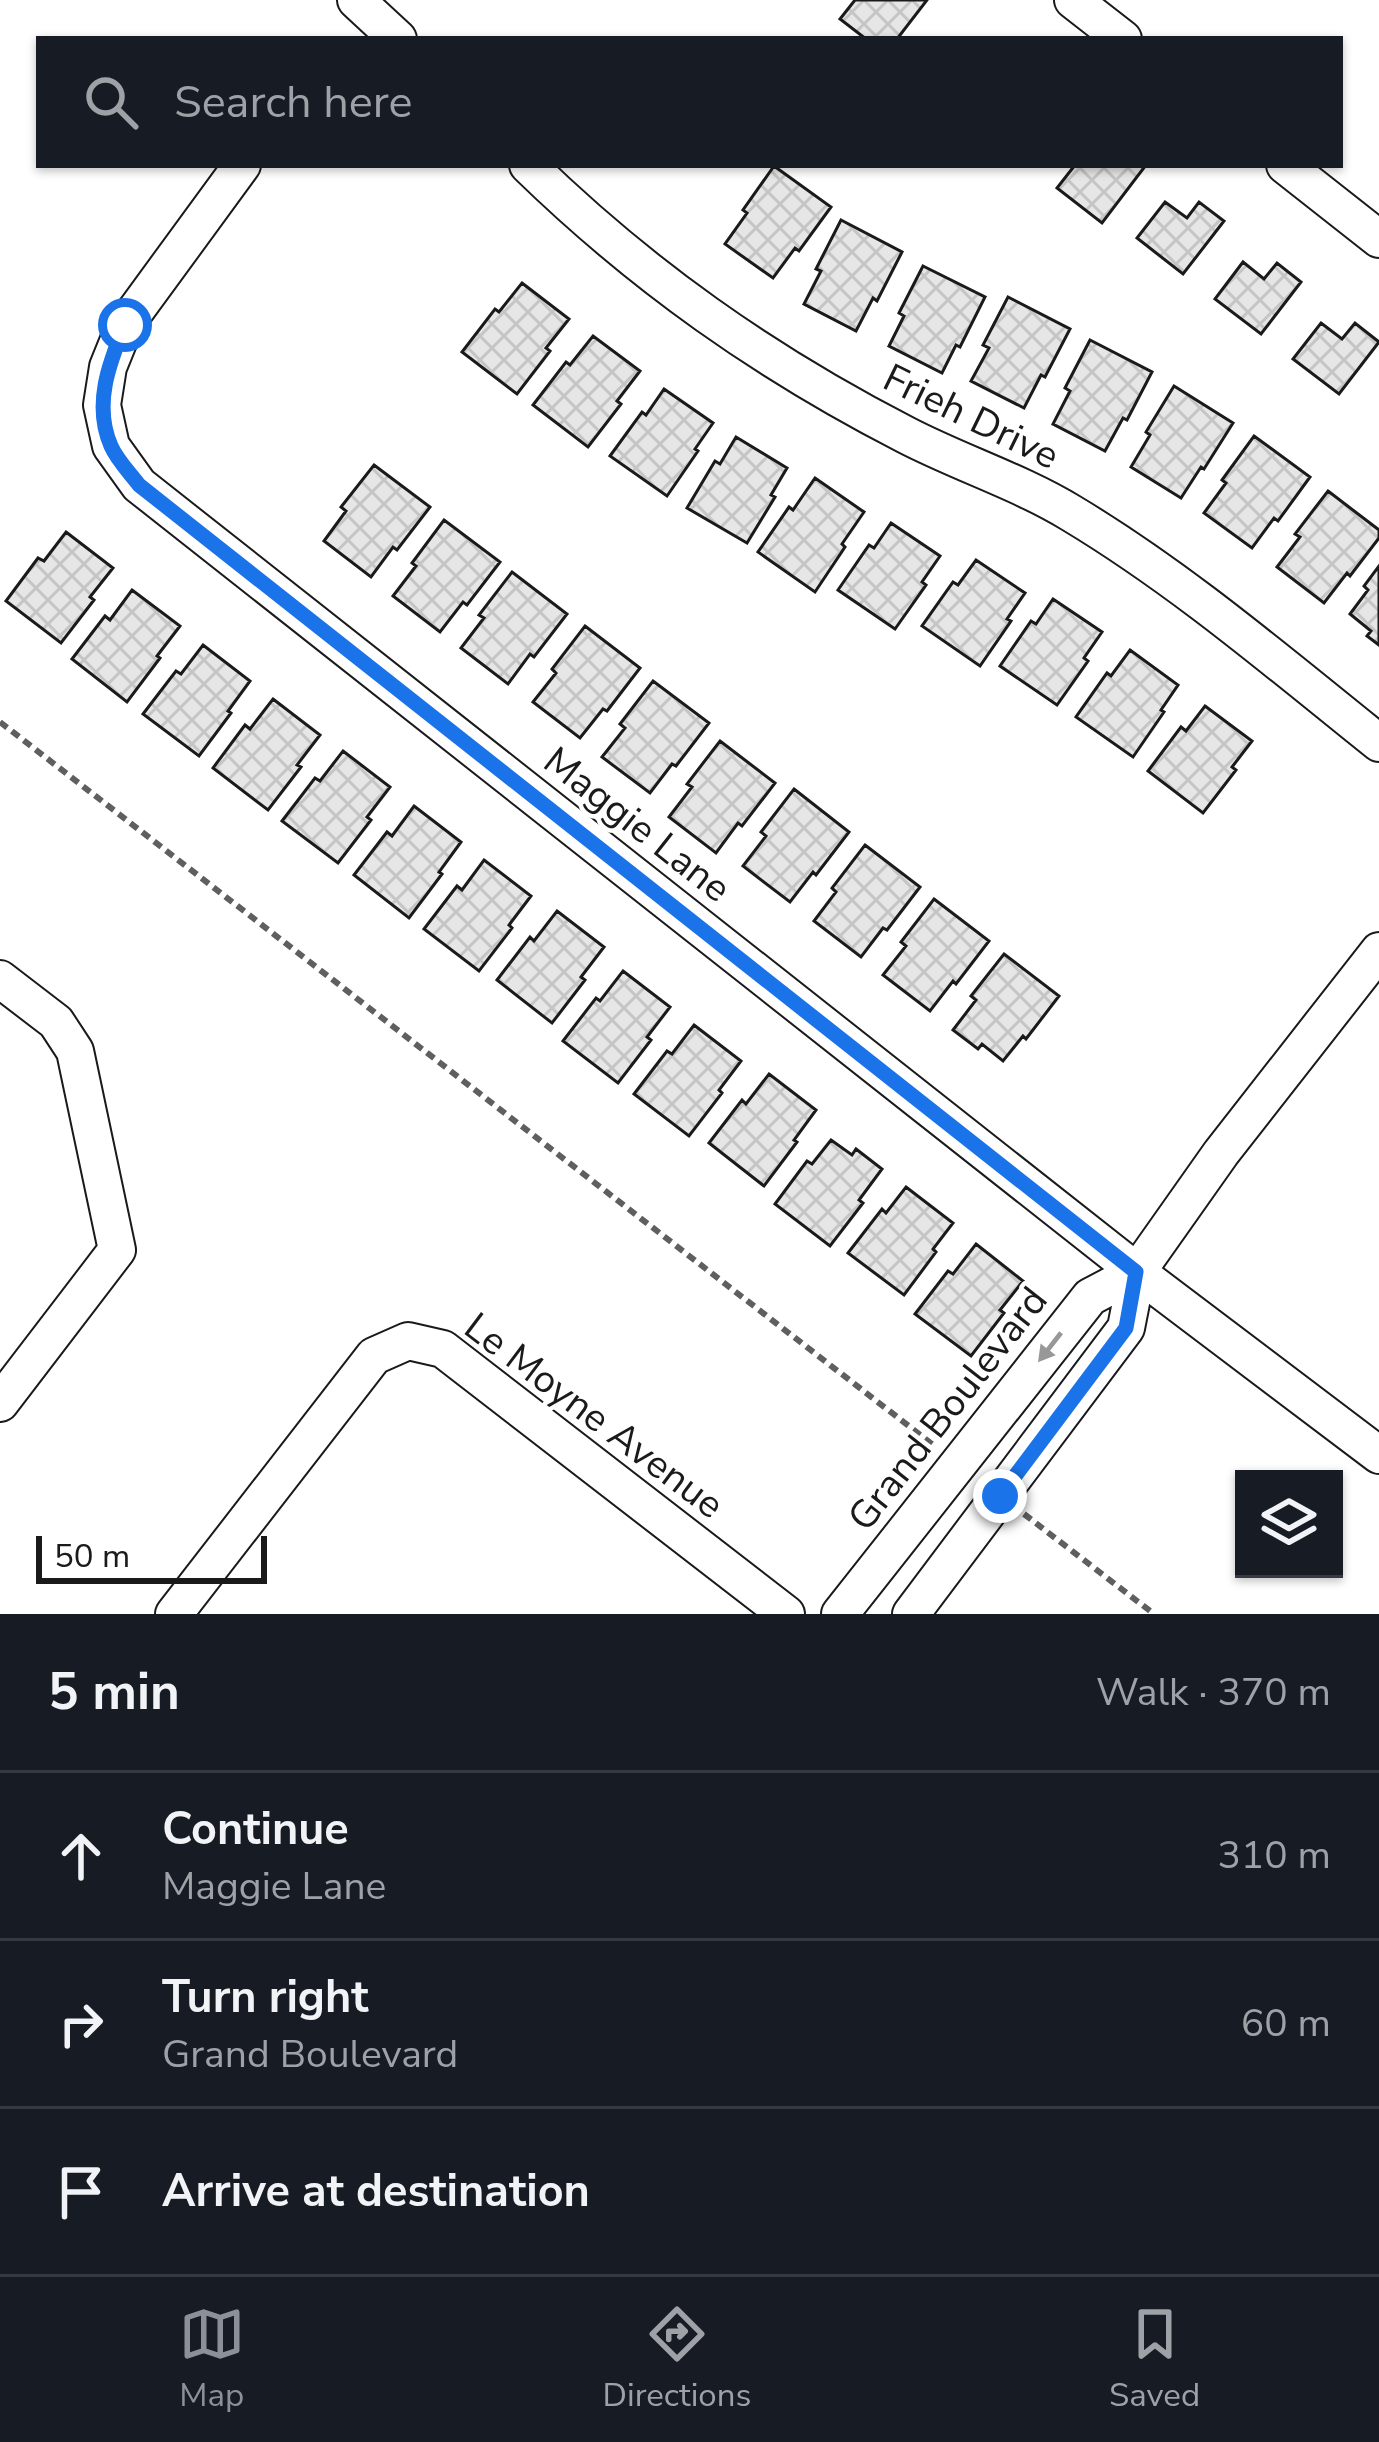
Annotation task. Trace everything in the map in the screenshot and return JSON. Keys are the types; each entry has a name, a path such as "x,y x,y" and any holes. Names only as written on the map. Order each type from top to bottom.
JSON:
{"street":[{"path":"1073,0 1119,36"},
{"name":"Maggie Lane","path":"240,168 125,325 108,367 102,405 111,446 139,485 1136,1272 1379,1456"},
{"name":"Frieh Drive","path":"531,168 667,288 755,349 907,436 1067,510 1173,579 1379,743"},
{"path":"1289,168 1379,239"},
{"name":"Grand Boulevard","path":"911,1614 1126,1328 1136,1272 1220,1153 1379,951"},
{"path":"0,979 56,1022 75,1051 117,1250 0,1402"},
{"name":"Grand Boulevard","path":"840,1614 1090,1297 1136,1272"},
{"name":"Le Moyne Avenue","path":"174,1614 374,1356 408,1341 443,1349 786,1614"}],"path":[{"path":"0,722 958,1464"},
{"path":"1000,1496 1154,1614"}],"building":[{"path":"855,0 927,0 899,36 862,36 840,19"},
{"path":"773,168 831,207 773,278 725,244 747,213 743,210"},
{"path":"1073,168 1144,168 1102,223 1057,188"},
{"path":"1165,202 1187,218 1199,202 1224,221 1183,274 1137,238"},
{"path":"841,220 902,252 856,331 804,304"},
{"path":"1243,262 1264,279 1277,263 1301,282 1261,334 1215,299"},
{"path":"923,266 985,297 942,373 889,346 904,316 899,313"},
{"path":"522,283 569,319 517,394 462,352"},
{"path":"1008,297 1070,329 1024,408 971,381"},
{"path":"1321,323 1342,339 1355,323 1379,342 1339,394 1293,359"},
{"path":"593,336 640,371 588,447 533,405"},
{"path":"1090,340 1152,372 1105,451 1053,424"},
{"path":"1174,386 1233,423 1181,498 1131,467"},
{"path":"664,389 713,423 667,496 610,456"},
{"path":"1254,436 1310,477 1252,548 1204,513"},
{"path":"736,437 787,468 747,543 687,508 715,461 720,464"},
{"path":"374,465 430,507 371,577 324,541 346,511 341,507"},
{"path":"815,478 864,512 815,592 758,552"},
{"path":"1328,491 1379,530 1379,538 1324,603 1277,567"},
{"path":"444,520 500,562 440,632 393,596"},
{"path":"891,523 940,556 895,629 838,590 869,545 874,548"},
{"path":"66,532 113,568 61,643 6,601 38,558 44,561"},
{"path":"976,560 1025,593 980,666 922,626 953,582 958,585"},
{"path":"1379,566 1379,645 1367,636 1371,631 1350,614"},
{"path":"512,572 567,614 508,684 461,648"},
{"path":"132,590 180,626 127,702 72,659"},
{"path":"1053,599 1102,632 1057,705 1000,666 1031,621 1036,624"},
{"path":"585,626 640,668 580,738 533,702"},
{"path":"203,645 250,681 199,756 143,714"},
{"path":"1130,650 1178,685 1133,757 1076,717"},
{"path":"653,681 709,723 650,793 602,757"},
{"path":"273,699 320,735 268,810 213,768 245,725 250,729"},
{"path":"1205,706 1252,741 1203,813 1148,771 1181,727 1186,731"},
{"path":"720,741 775,783 716,853 669,817"},
{"path":"343,751 390,787 338,863 282,821"},
{"path":"794,789 849,832 790,902 743,866 766,836 761,832"},
{"path":"414,806 461,842 409,918 354,875"},
{"path":"865,845 920,887 861,957 814,921"},
{"path":"484,860 531,896 479,971 424,929"},
{"path":"934,899 989,941 930,1011 883,975"},
{"path":"557,911 604,947 552,1023 497,980"},
{"path":"1004,954 1059,996 1003,1061 953,1030 976,1000 971,996"},
{"path":"623,971 670,1007 618,1083 563,1041"},
{"path":"694,1025 741,1061 689,1136 634,1094"},
{"path":"769,1074 816,1110 764,1186 709,1143"},
{"path":"831,1140 852,1155 856,1149 882,1169 830,1246 775,1204 807,1161 812,1164"},
{"path":"906,1187 953,1223 904,1295 848,1253"},
{"path":"976,1244 1023,1281 971,1356 915,1314"}],"route":[{"path":"125,325 108,367 102,405 111,446 139,485 1136,1272 1126,1328 1000,1496"}]}
